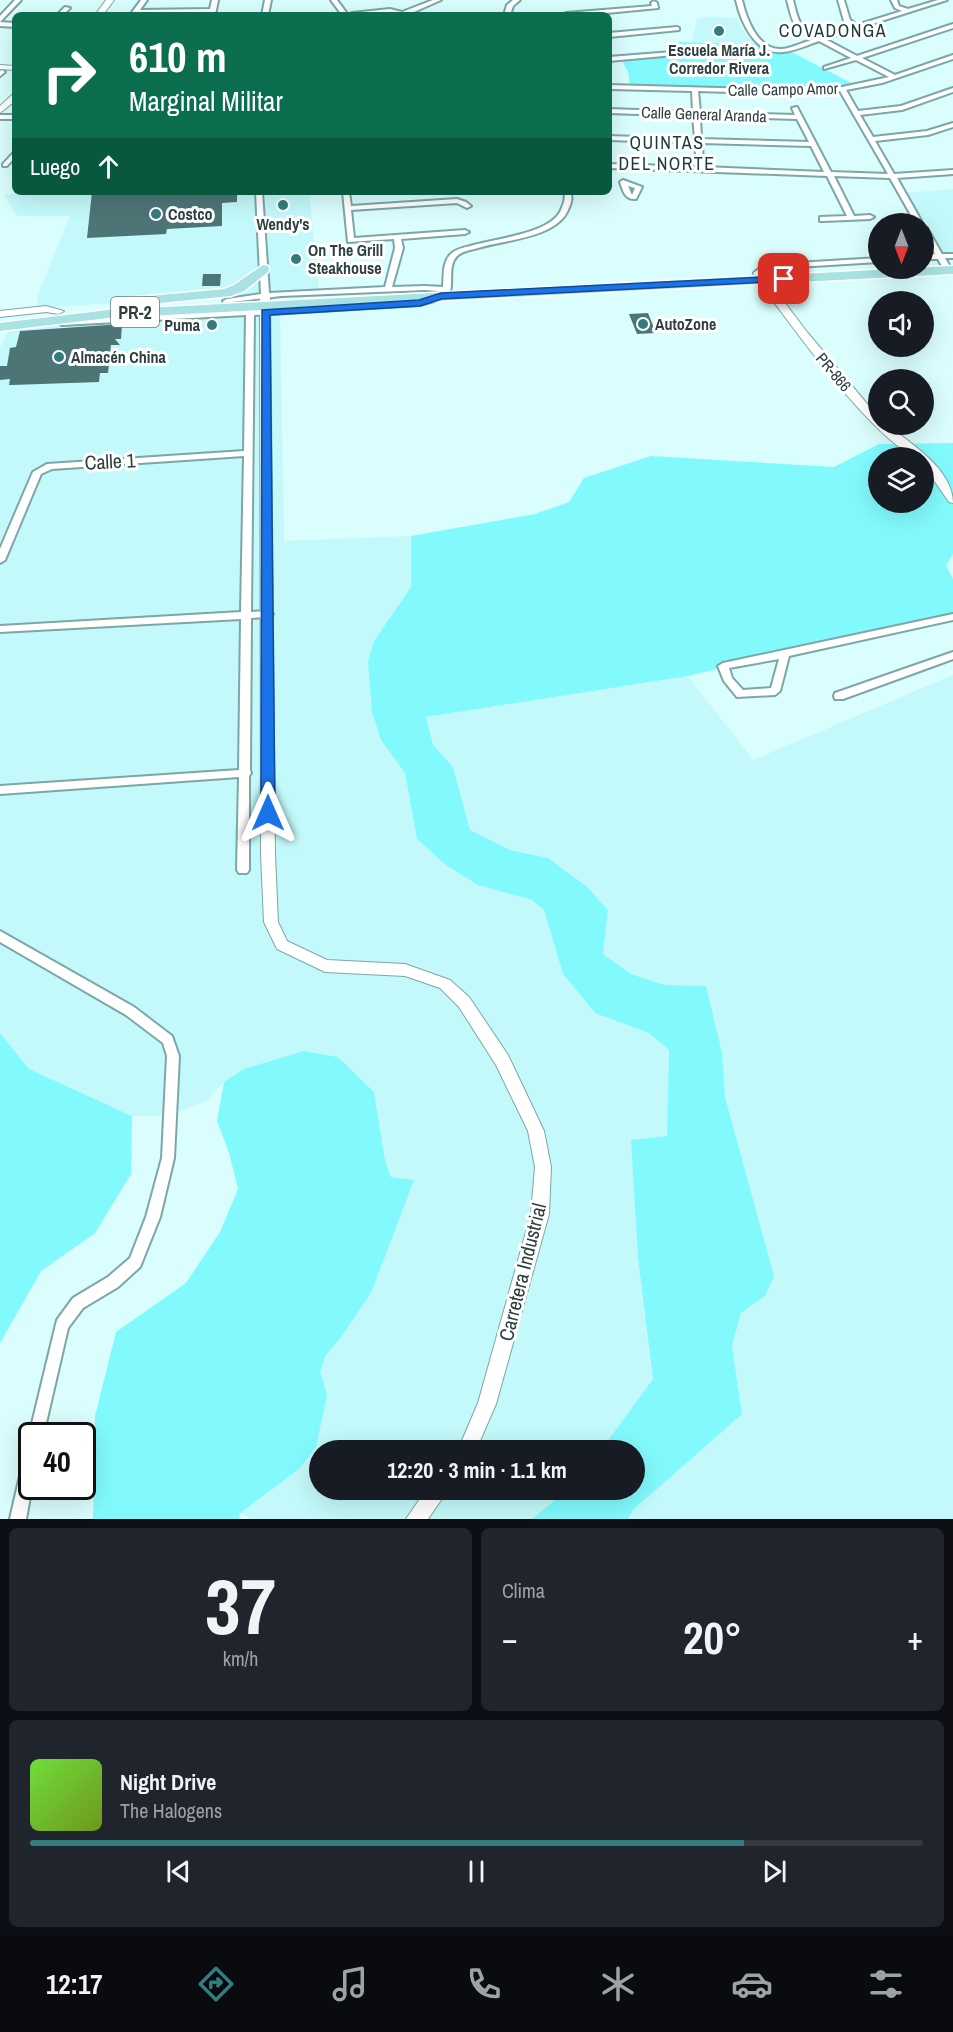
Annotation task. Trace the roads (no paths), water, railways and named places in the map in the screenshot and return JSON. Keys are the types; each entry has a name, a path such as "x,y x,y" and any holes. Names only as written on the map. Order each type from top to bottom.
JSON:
{"main road":[{"name":"PR-2","path":"1,321 265,303 761,276 948,263"},
{"name":"PR-2","path":"761,276 868,267"},
{"path":"110,308 157,298 215,296 239,288 263,269"},
{"name":"PR-2","path":"1,321 59,311 226,302 265,303"}],"street":[{"path":"0,22 18,0"},
{"path":"409,12 438,0"},
{"path":"508,12 510,4 517,0"},
{"path":"739,0 743,22 748,30 762,43 775,50 788,50 944,0"},
{"path":"790,0 796,22 802,30 894,77"},
{"path":"841,0 847,21 856,27"},
{"path":"894,0 897,7 907,11"},
{"path":"600,12 656,7 654,3"},
{"path":"63,12 67,8"},
{"path":"826,68 953,26"},
{"path":"612,35 677,29"},
{"path":"612,59 672,54"},
{"name":"Calle Campo Amor","path":"612,87 795,92 842,89 864,86 953,57"},
{"path":"695,89 700,168"},
{"path":"842,89 914,213"},
{"path":"856,113 902,108 953,90"},
{"path":"0,110 12,100"},
{"path":"795,108 852,218"},
{"name":"Calle General Aranda","path":"612,111 800,117"},
{"path":"871,139 928,133 953,125"},
{"path":"612,138 813,144"},
{"path":"612,167 700,168 893,176 953,172"},
{"path":"612,170 623,182"},
{"path":"259,195 265,303"},
{"path":"346,195 351,240 465,232"},
{"path":"444,293 448,262 455,254 489,241 541,231 559,220 567,210 568,195"},
{"path":"347,208 457,201 464,202 467,206"},
{"path":"823,219 868,217"},
{"path":"388,289 399,248 397,237"},
{"path":"934,244 948,263"},
{"path":"761,276 764,269 780,266 868,261"},
{"name":"PR-866","path":"761,276 803,334 878,424 909,447"},
{"path":"264,284 275,291 296,293 425,288 444,293"},
{"path":"1,321 250,313 265,303 296,293"},
{"path":"265,303 420,303 444,293"},
{"name":"Carretera Industrial","path":"265,303 268,855 271,922 282,945 325,966 405,970 445,984 464,1002 502,1060 536,1131 543,1167 540,1214 487,1404 471,1440"},
{"path":"243,870 250,313"},
{"name":"Calle 1","path":"0,560 37,472 50,466 249,453"},
{"name":"PR-866","path":"934,472 953,499"},
{"path":"0,629 268,614"},
{"path":"785,654 776,691 768,693 741,694 728,679 723,666 953,617"},
{"path":"839,696 953,654"},
{"path":"0,790 246,773"},
{"path":"0,936 130,1011 168,1040 173,1056 168,1158 153,1217 135,1262 113,1282 78,1303 62,1325 39,1422"},
{"path":"18,1519 22,1500"},
{"path":"416,1519 430,1500"}],"place":[{"name":"Escuela María J. Corredor Rivera","path":"719,31"},
{"name":"Wendy's","path":"283,205"},
{"name":"Costco","path":"156,214"},
{"name":"On The Grill Steakhouse","path":"296,259"},
{"name":"AutoZone","path":"643,324"},
{"name":"Puma","path":"212,325"},
{"name":"Almacén China","path":"59,357"}],"district":[{"name":"COVADONGA","path":"833,30"},
{"name":"QUINTAS DEL NORTE","path":"667,152"}]}
